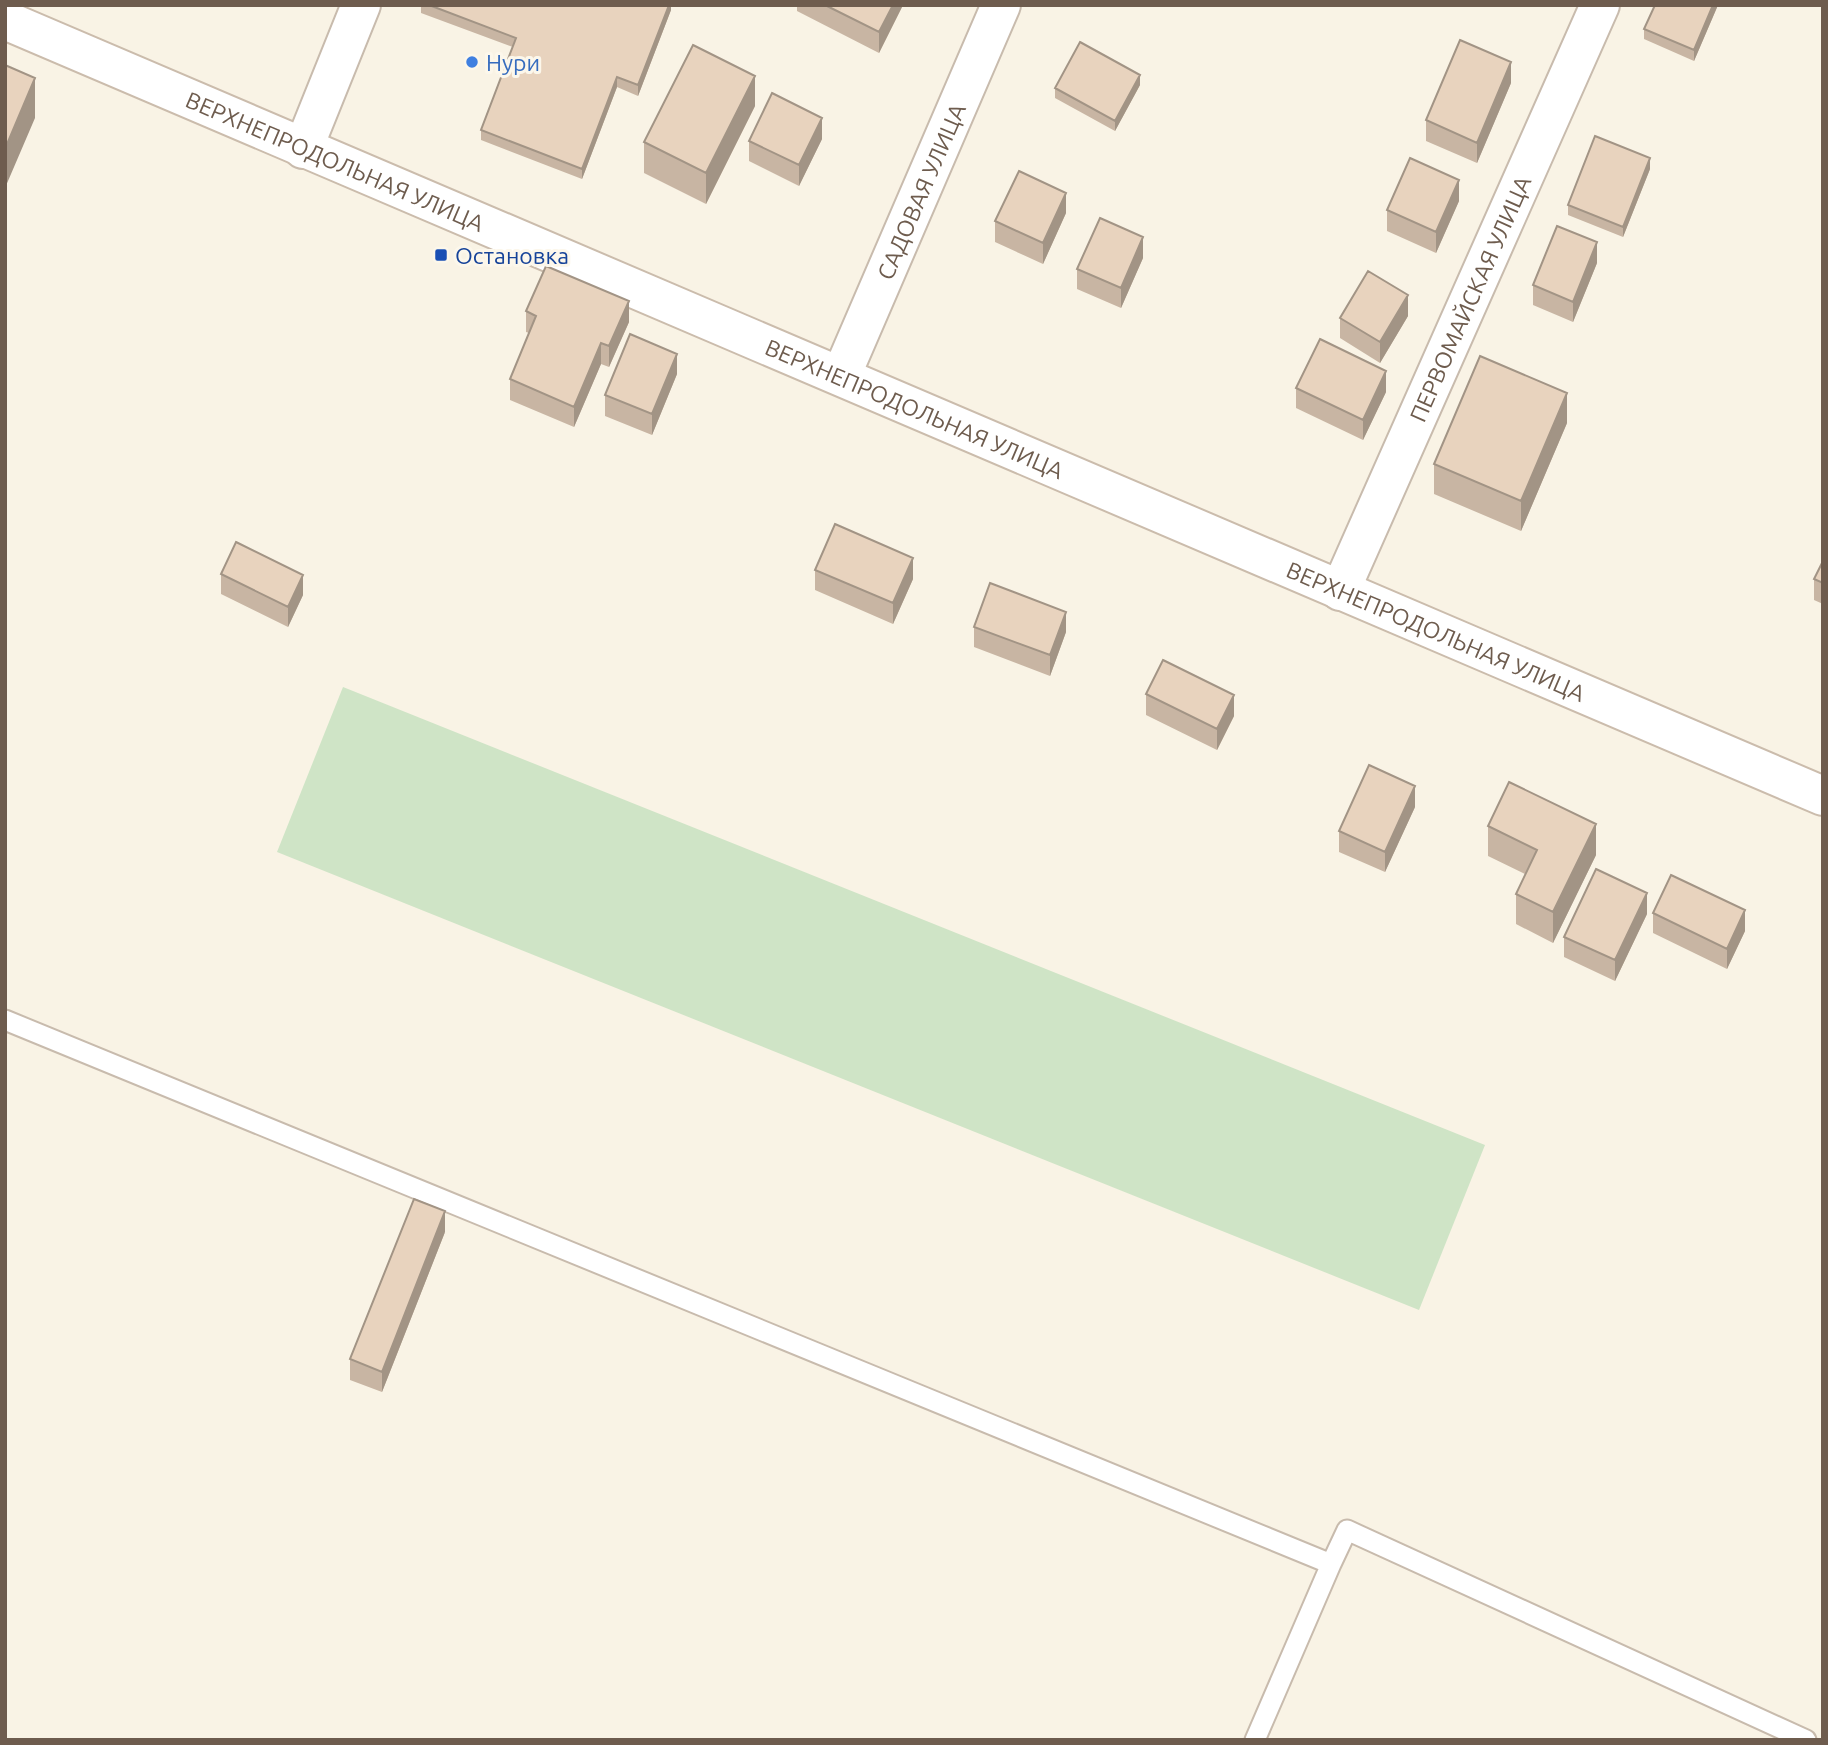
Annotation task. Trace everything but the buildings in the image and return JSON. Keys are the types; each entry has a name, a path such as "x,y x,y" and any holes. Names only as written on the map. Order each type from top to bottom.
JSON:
{"main road":[{"path":"303,149 361,5"},
{"name":"САДОВАЯ УЛИЦА","path":"841,376 1001,5"},
{"name":"ПЕРВОМАЙСКАЯ УЛИЦА","path":"1340,590 1600,5"},
{"name":"ВЕРХНЕПРОДОЛЬНАЯ УЛИЦА","path":"5,20 1823,796"}],"lane":[{"path":"5,1020 1331,1564"},
{"path":"1255,1740 1347,1530 1806,1740"}],"green space":[{"path":"343,687 1485,1145 1419,1310 277,852"}],"place":[{"name":"Нури","path":"472,62"},
{"name":"Остановка","path":"441,255"}]}
